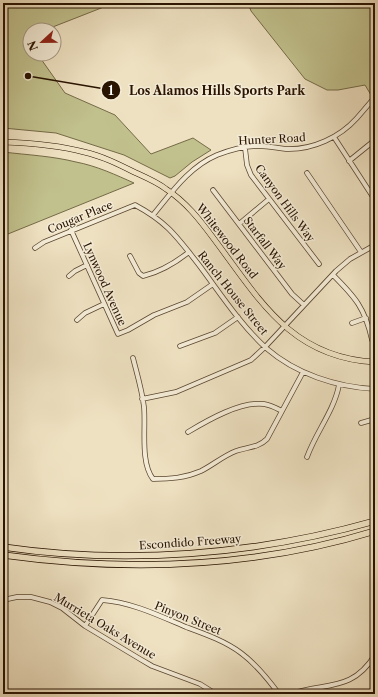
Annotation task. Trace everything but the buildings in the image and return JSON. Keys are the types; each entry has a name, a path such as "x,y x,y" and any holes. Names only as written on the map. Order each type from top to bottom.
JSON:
{"highway":[{"name":"Escondido Freeway","path":"3,546 86,555 184,554 238,549 285,542 325,534 375,521"},
{"name":"Escondido Freeway","path":"3,555 64,562 111,565 175,565 250,558 339,541 375,531"}],"main road":[{"name":"Whitewood Road","path":"3,142 47,145 84,152 118,164 159,185 172,193 187,206 261,302 284,327 309,344 326,352 350,359 375,362"}],"street":[{"name":"Hunter Road","path":"153,215 188,174 203,162 228,151 245,148 259,146 288,149 302,148 313,145 334,137 357,118 375,97"},
{"path":"334,137 375,200"},
{"path":"349,161 375,140"},
{"name":"Canyon Hills Way","path":"245,148 247,166 251,175 319,264"},
{"path":"307,173 360,252"},
{"name":"Starfall Way","path":"213,190 292,294 304,305"},
{"path":"239,224 268,199"},
{"name":"Ranch House Street","path":"133,205 153,215 172,231 238,317 265,347 282,360 303,372 339,385 375,390"},
{"name":"Cougar Place","path":"34,248 71,230 133,205"},
{"name":"Lynwood Avenue","path":"71,230 118,334 154,315 187,302 213,284"},
{"path":"142,399 176,392 251,360 332,275 360,252 375,245"},
{"path":"130,256 139,273 143,276 169,266 189,252"},
{"path":"69,276 87,265"},
{"path":"332,275 352,294 360,305 366,318 372,340"},
{"path":"77,320 85,313 104,304"},
{"path":"180,346 216,333 238,317"},
{"path":"352,323 366,318"},
{"path":"133,358 142,399 148,473 153,479 178,478 200,471 224,456 238,450 262,444 267,439 303,372"},
{"path":"307,457 312,444 333,405 339,385"},
{"path":"188,432 236,409 252,404 264,404 282,411"},
{"path":"361,422 375,419"},
{"name":"Murrieta Oaks Avenue","path":"3,600 24,596 44,600 62,608 85,626 152,666 200,684 216,694"},
{"name":"Pinyon Street","path":"85,626 102,600 122,603 145,611 214,638 235,649 257,667 279,694"},
{"path":"291,694 312,688 332,686 358,676 375,655"}],"green space":[{"path":"3,3 114,3 62,23 62,22 22,22 22,62 43,62 65,93 115,115 151,154 193,138 211,150 170,178 124,155 56,133 3,128"},
{"path":"248,3 375,3 375,91 371,95 365,85 338,90 327,90 305,79 251,11"},
{"path":"3,152 49,157 84,164 106,171 134,183 3,236"}],"place":[{"name":"Los Alamos Hills Sports Park","path":"28,76"}]}
